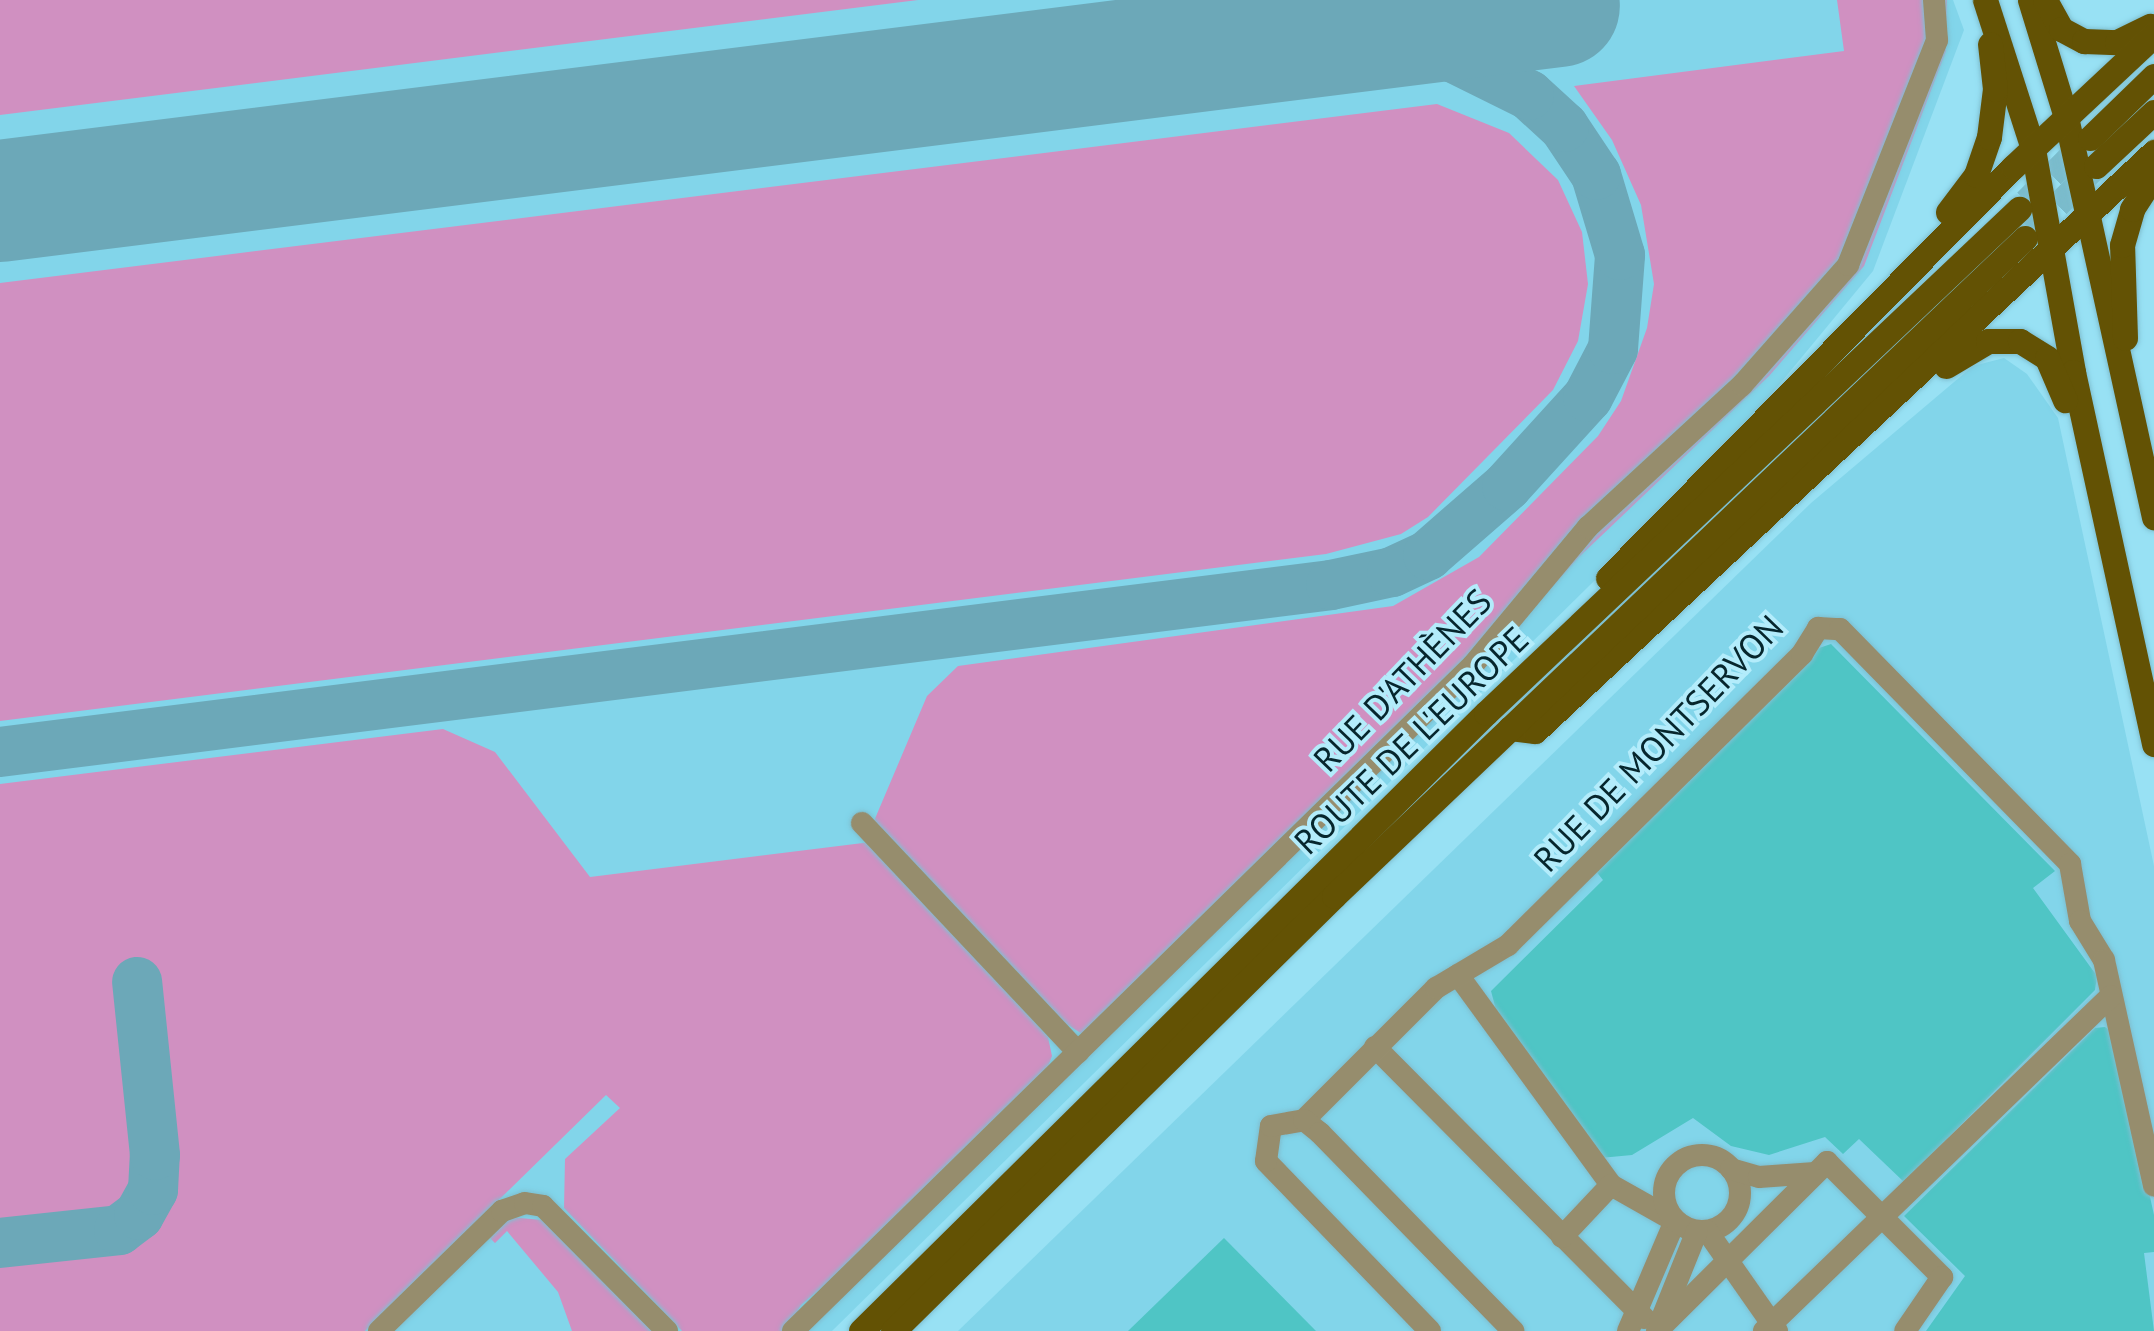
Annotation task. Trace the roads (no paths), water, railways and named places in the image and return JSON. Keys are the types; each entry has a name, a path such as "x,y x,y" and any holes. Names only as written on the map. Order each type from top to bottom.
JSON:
{"main road":[{"path":"1984,0 2033,149 2050,252 2154,744"},
{"path":"1832,349 1976,175 1996,89 1984,0"},
{"path":"2030,0 2066,117 2154,517"},
{"path":"2044,0 2061,29 2094,44 2127,39 2154,22"},
{"path":"1486,713 1494,694 1832,349 2154,35"},
{"path":"2090,138 2154,76"},
{"path":"2096,166 2154,112"},
{"path":"1510,728 1535,731 2086,220 2154,152"},
{"path":"2132,412 2119,263 2132,208 2154,175"},
{"name":"ROUTE DE L'EUROPE","path":"861,1331 1486,713 2019,208"},
{"name":"ROUTE DE L'EUROPE","path":"893,1331 1510,728 2025,238"},
{"path":"1850,437 1977,346 2010,338 2034,347 2060,383 2128,630"}],"street":[{"name":"RUE D'ATHÈNES","path":"794,1331 1472,664 1588,527 1742,386 1848,265 1937,40 1934,0"},
{"name":"RUE DE MONTSERVON","path":"1430,1331 1266,1161 1271,1126 1304,1120 1375,1048 1458,975 1508,945 1802,654 1818,628 1840,629 2070,864 2080,921 2104,960 2154,1186"},
{"path":"862,823 1078,1052"},
{"path":"1458,975 1611,1185 1675,1221 1702,1231 1728,1260 1771,1328 2111,996"},
{"path":"1375,1048 1562,1237 1632,1320 1657,1331"},
{"path":"1304,1120 1513,1331"},
{"path":"1632,1320 1675,1221 1664,1187 1676,1166 1698,1155 1758,1177 1815,1173"},
{"path":"1657,1331 1827,1162 1942,1278 1905,1331"},
{"path":"1657,1331 1702,1231 1722,1225 1738,1205 1731,1169"},
{"path":"1562,1237 1611,1185"},
{"path":"379,1331 502,1211 525,1203 544,1206 668,1331"}],"tunnel":[{"path":"2026,201 2086,141"},
{"path":"2032,231 2092,170"}]}
